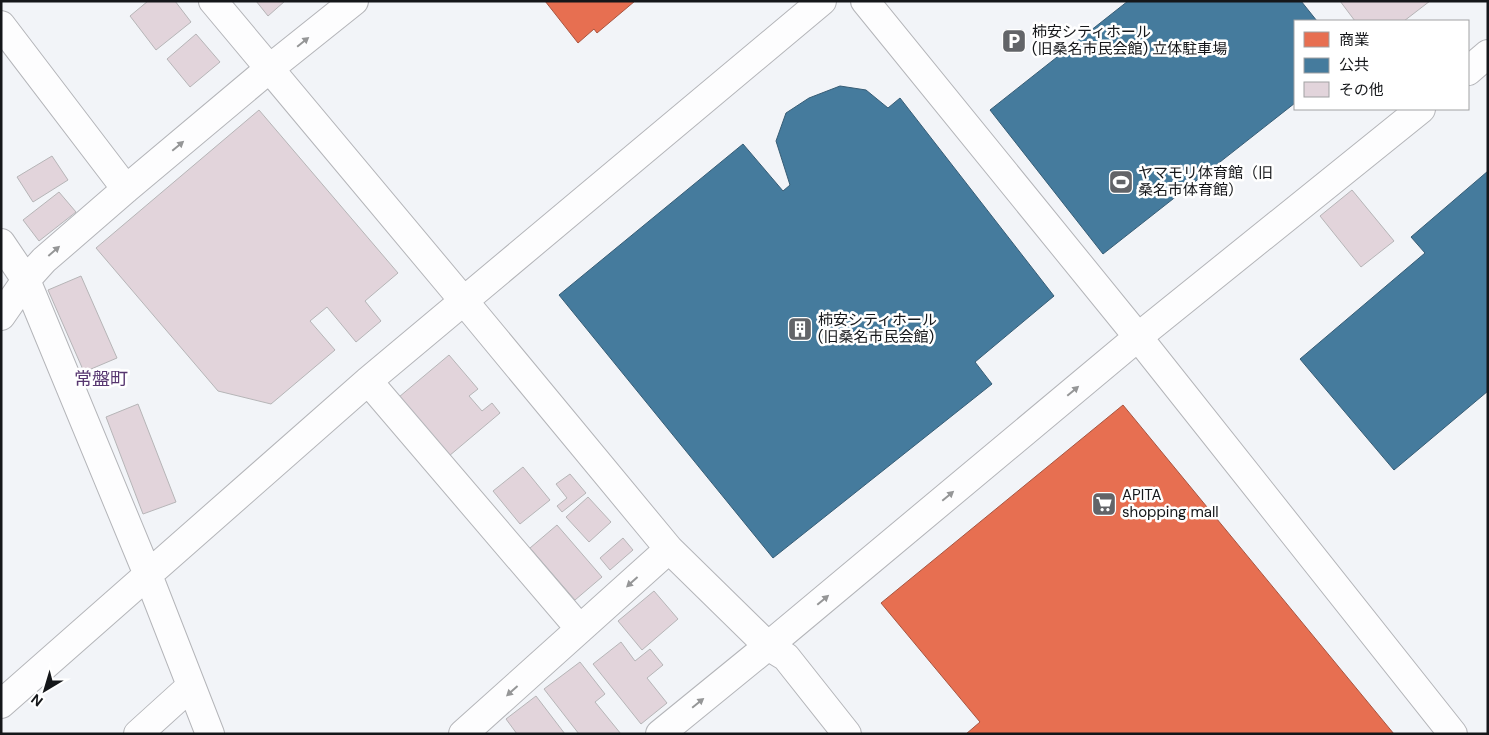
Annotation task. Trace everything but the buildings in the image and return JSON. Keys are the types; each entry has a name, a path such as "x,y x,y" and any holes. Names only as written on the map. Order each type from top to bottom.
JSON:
{"street":[{"path":"212,1 464,300 669,549 768,646 786,657 846,734"},
{"path":"1,316 26,280 44,260 269,69 354,1"},
{"path":"3,698 148,575 368,381 822,1"},
{"path":"865,1 1138,338 1453,734"},
{"path":"1,25 126,189"},
{"path":"1469,70 1488,54"},
{"path":"660,734 1138,338 1419,110"},
{"path":"1,243 26,280 148,575 210,734"},
{"path":"368,381 580,630"},
{"path":"464,734 669,549"},
{"path":"138,734 191,686"}],"place":[{"name":"柿安シティホール (旧桑名市民会館) 立体駐車場","path":"1014,41"},
{"name":"ヤマモリ体育館（旧 桑名市体育館）","path":"1121,182"},
{"name":"柿安シティホール (旧桑名市民会館)","path":"800,329"},
{"name":"APITA shopping mall","path":"1104,504"}],"district":[{"name":"常盤町","path":"101,379"}]}
